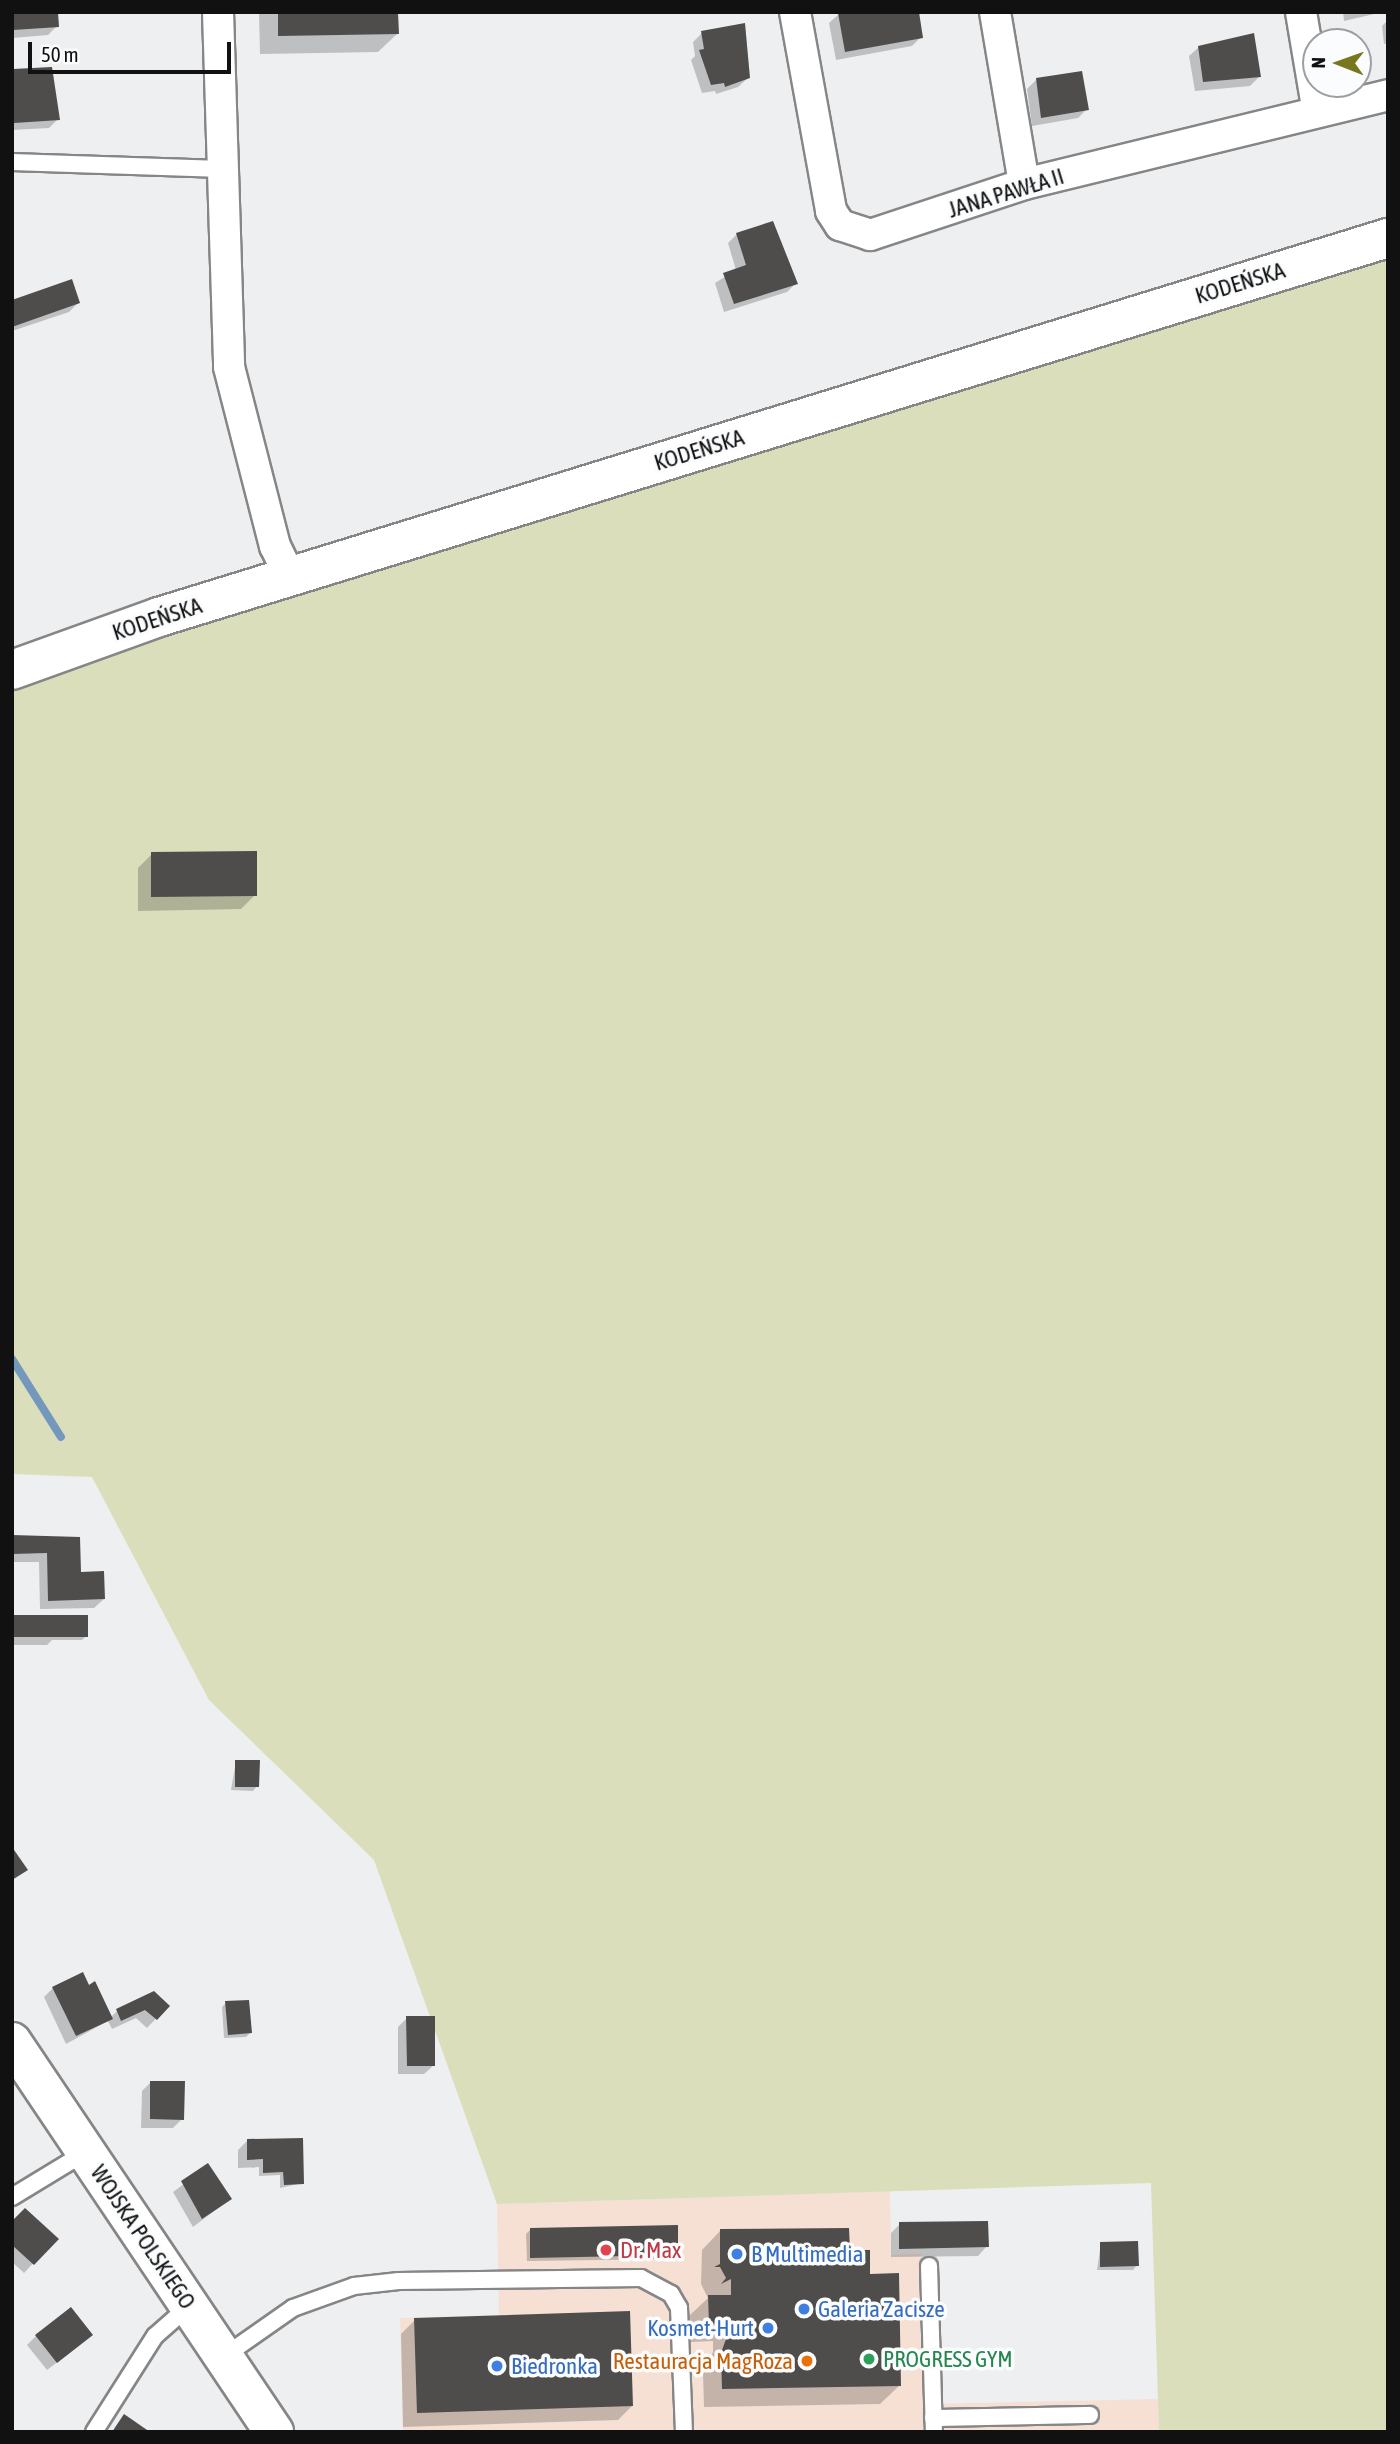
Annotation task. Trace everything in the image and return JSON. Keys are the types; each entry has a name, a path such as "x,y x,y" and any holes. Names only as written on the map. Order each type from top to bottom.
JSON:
{"main road":[{"name":"KODEŃSKA","path":"12,670 125,628 1388,238"},
{"name":"WOJSKA POLSKIEGO","path":"12,2042 274,2432"}],"street":[{"path":"218,12 229,367 275,546 290,577"},
{"name":"JANA PAWŁA II","path":"795,12 831,211 840,225 870,235 883,233 1024,184 1388,96"},
{"path":"995,12 1024,184"},
{"path":"1301,12 1318,112"}],"lane":[{"path":"12,162 222,169"},
{"path":"12,2197 86,2152"},
{"path":"929,2266 934,2425 1090,2415"},
{"path":"223,2357 293,2308 354,2286 399,2281 640,2278 671,2294 679,2308 684,2432"},
{"path":"94,2432 155,2336 189,2306"}],"shaded area":[{"path":"890,2191 891,2255 921,2254 927,2404 1158,2399 1159,2432 403,2432 400,2318 499,2315 497,2204"}],"green space":[{"path":"1388,260 1388,2432 1159,2432 1151,2183 497,2204 374,1860 209,1700 92,1477 12,1474 12,691 211,620"}],"building":[{"path":"12,12 58,12 59,27 13,30"},
{"path":"278,12 398,12 399,34 278,36"},
{"path":"919,12 923,38 845,52 838,13"},
{"path":"745,23 750,78 725,87 724,83 711,85 699,50 704,49 701,31"},
{"path":"1254,33 1261,77 1203,82 1198,46"},
{"path":"52,67 60,120 14,123 13,69"},
{"path":"1082,71 1089,110 1041,118 1036,78"},
{"path":"773,221 798,284 734,304 723,273 746,265 736,233"},
{"path":"72,279 80,303 12,327 12,300"},
{"path":"257,851 257,896 151,897 151,852"},
{"path":"12,1535 80,1537 81,1572 104,1571 105,1599 48,1601 47,1553 12,1554"},
{"path":"12,1615 88,1615 88,1637 12,1637"},
{"path":"235,1760 260,1760 259,1787 235,1787"},
{"path":"12,1847 28,1870 12,1880"},
{"path":"83,1972 89,1985 95,1981 113,2019 76,2036 52,1987"},
{"path":"154,1991 170,2006 157,2020 145,2010 121,2021 116,2009"},
{"path":"249,2000 252,2033 228,2035 225,2001"},
{"path":"406,2016 435,2016 435,2066 407,2066"},
{"path":"150,2081 185,2081 184,2120 150,2119"},
{"path":"303,2138 304,2184 284,2185 283,2172 263,2173 263,2159 247,2160 247,2139"},
{"path":"208,2163 232,2199 202,2219 181,2181"},
{"path":"25,2208 59,2239 34,2265 12,2245 12,2221"},
{"path":"988,2221 989,2247 899,2249 899,2222"},
{"path":"678,2225 678,2255 530,2258 530,2228"},
{"name":"Galeria Zacisze","path":"849,2228 850,2250 870,2250 870,2274 899,2273 901,2386 722,2389 721,2353 726,2339 721,2337 731,2337 731,2323 709,2324 708,2295 731,2295 731,2279 721,2284 726,2278 720,2267 714,2267 720,2264 720,2229"},
{"path":"1138,2241 1139,2266 1100,2267 1100,2242"},
{"path":"71,2307 93,2335 57,2363 35,2335"},
{"path":"630,2311 633,2406 417,2413 414,2318"},
{"path":"124,2414 150,2432 112,2432"}],"waterway":[{"path":"12,1359 61,1437"}],"place":[{"name":"Dr. Max","path":"606,2250"},
{"name":"B Multimedia","path":"737,2254"},
{"name":"Galeria Zacisze","path":"804,2309"},
{"name":"Kosmet-Hurt","path":"768,2328"},
{"name":"PROGRESS GYM","path":"869,2359"},
{"name":"Restauracja MagRoza","path":"807,2361"},
{"name":"Biedronka","path":"497,2366"}]}
